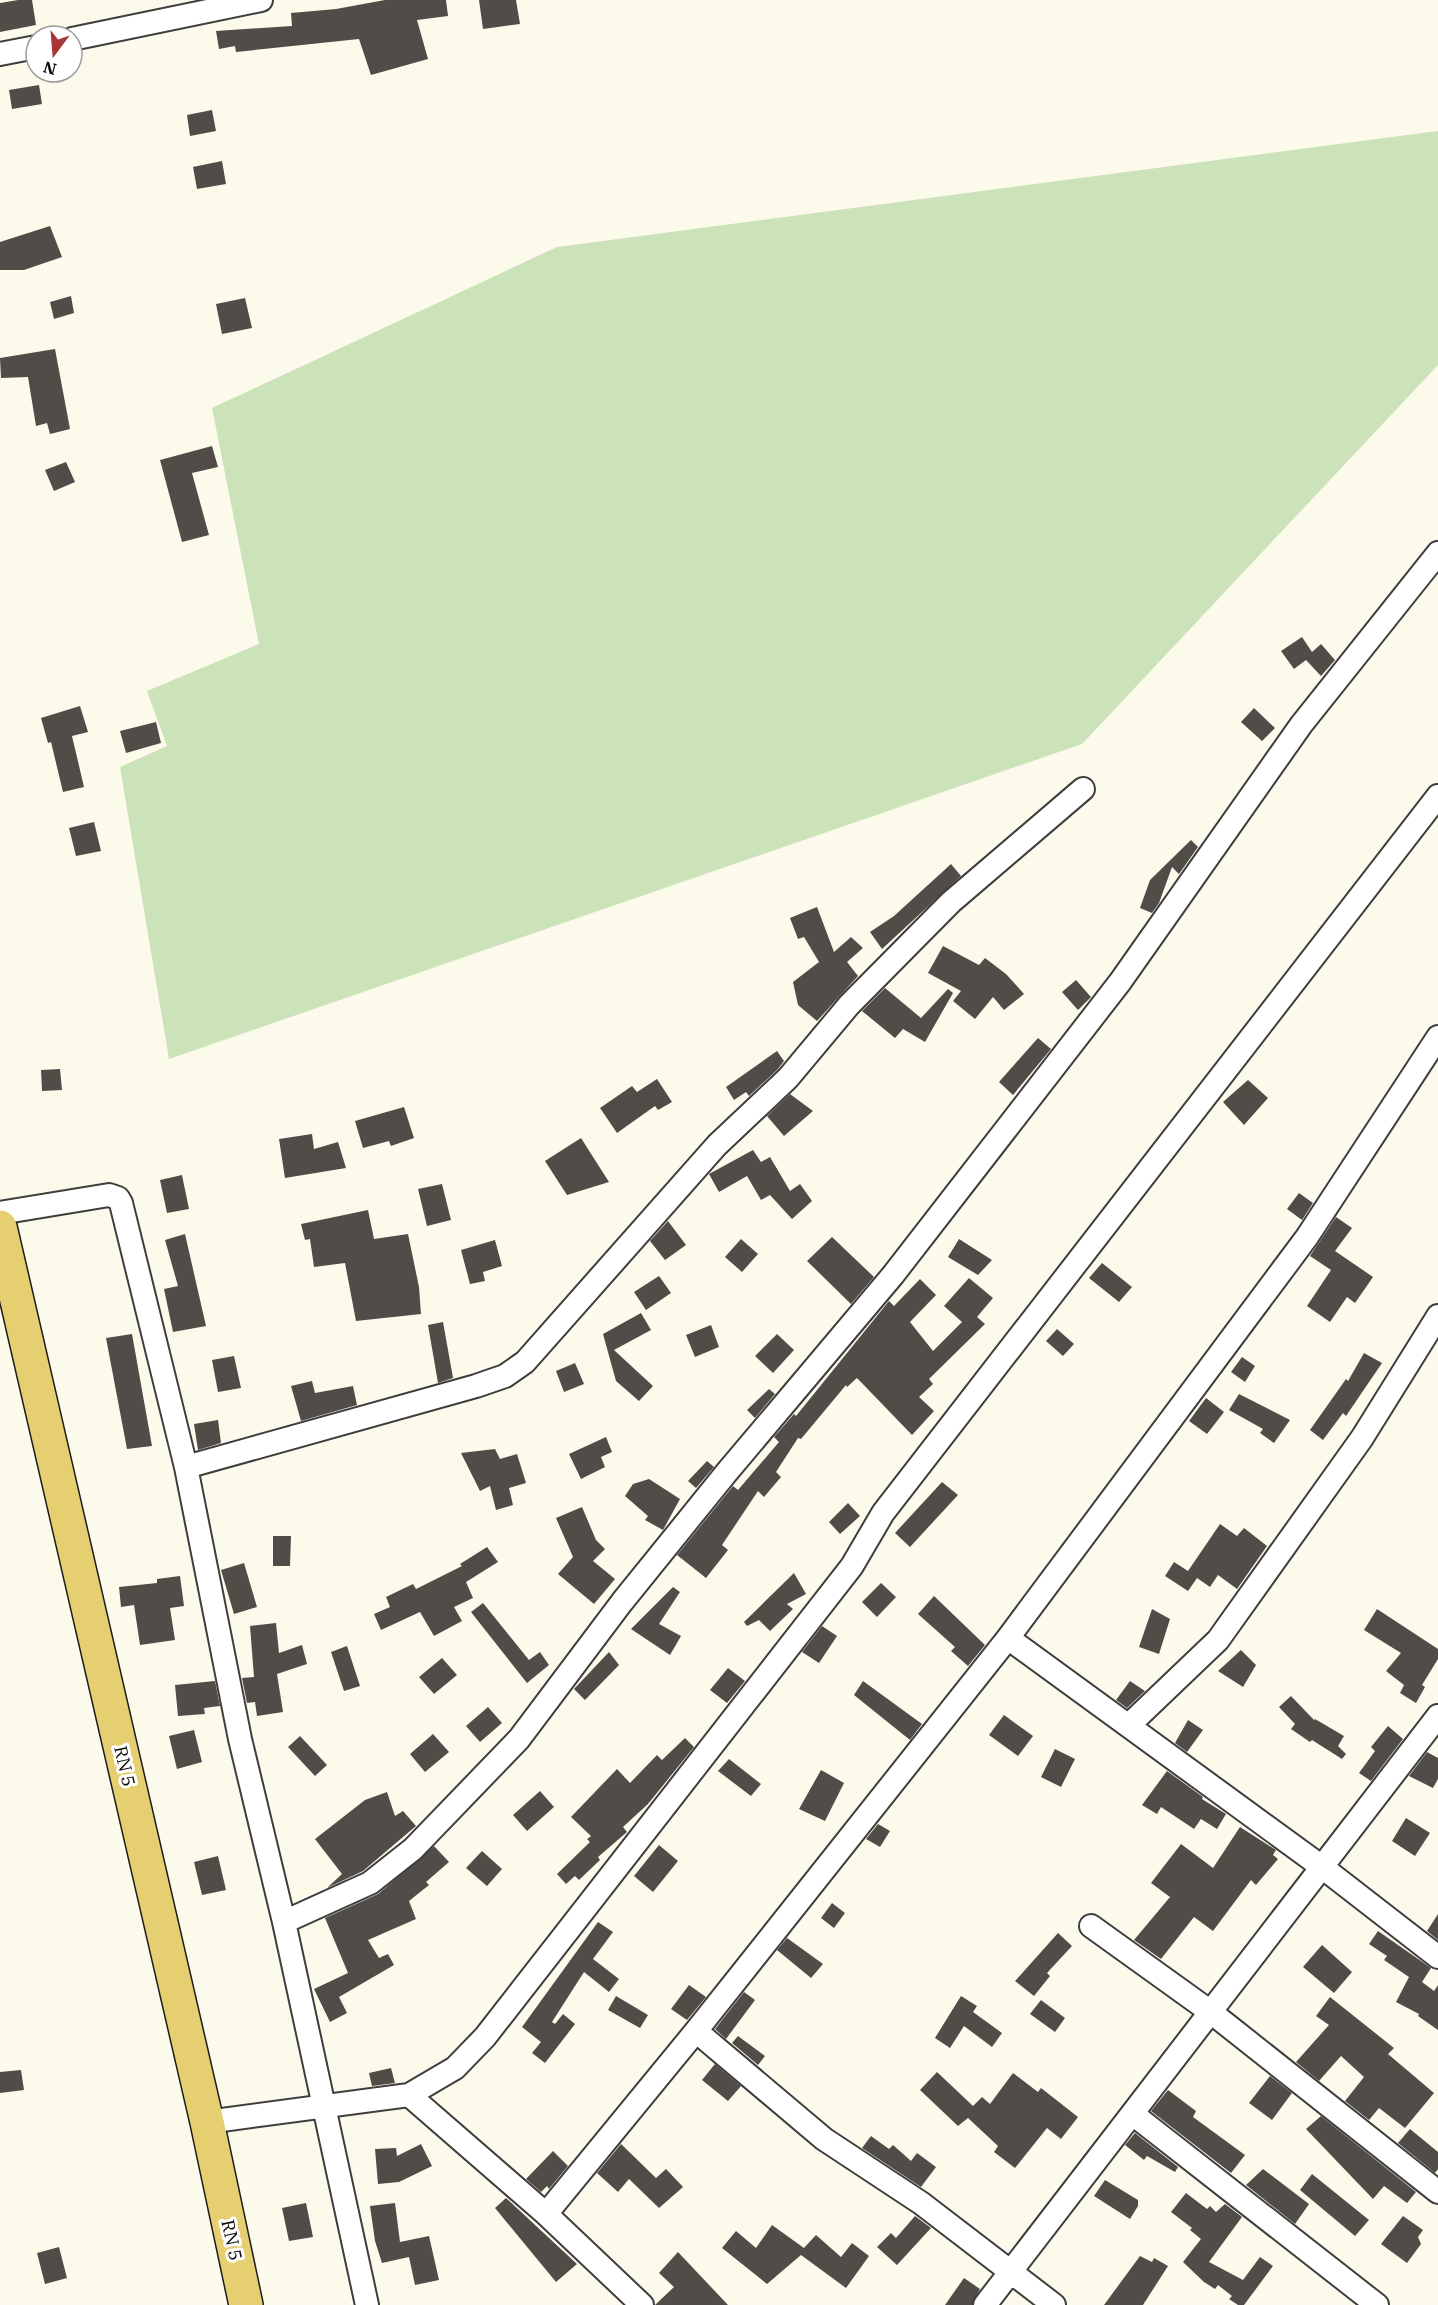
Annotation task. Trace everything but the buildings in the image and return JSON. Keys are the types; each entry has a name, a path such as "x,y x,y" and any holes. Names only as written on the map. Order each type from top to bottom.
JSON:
{"main road":[{"name":"RN 5","path":"0,1227 207,2122 246,2305"}],"street":[{"path":"84,37 261,0"},
{"path":"0,54 24,49"},
{"path":"284,1922 370,1883 396,1863 444,1818 519,1739 622,1602 727,1472 893,1275 1120,982 1301,725 1438,553"},
{"path":"186,1467 476,1386 505,1376 525,1362 717,1145 788,1078 849,1005 951,902 1083,789"},
{"path":"207,2122 409,2095 455,2068 485,2037 852,1566 883,1513 1438,796"},
{"path":"546,2214 696,2031 1008,1638 1307,1237 1438,1037"},
{"path":"0,1213 109,1195 118,1198 186,1467 240,1739 284,1922 367,2305"},
{"path":"1129,1725 1218,1640 1362,1438 1438,1316"},
{"path":"1008,1638 1322,1867 1438,1957"},
{"path":"985,2305 1134,2115 1438,1716"},
{"path":"1091,1926 1212,2013 1438,2192"},
{"path":"696,2031 824,2139 921,2204 1054,2305"},
{"path":"409,2095 546,2214 642,2305"},
{"path":"1134,2115 1377,2305"}],"green space":[{"path":"1438,131 1438,365 1082,744 169,1059 120,767 167,746 147,691 259,644 212,408 557,247"}]}
